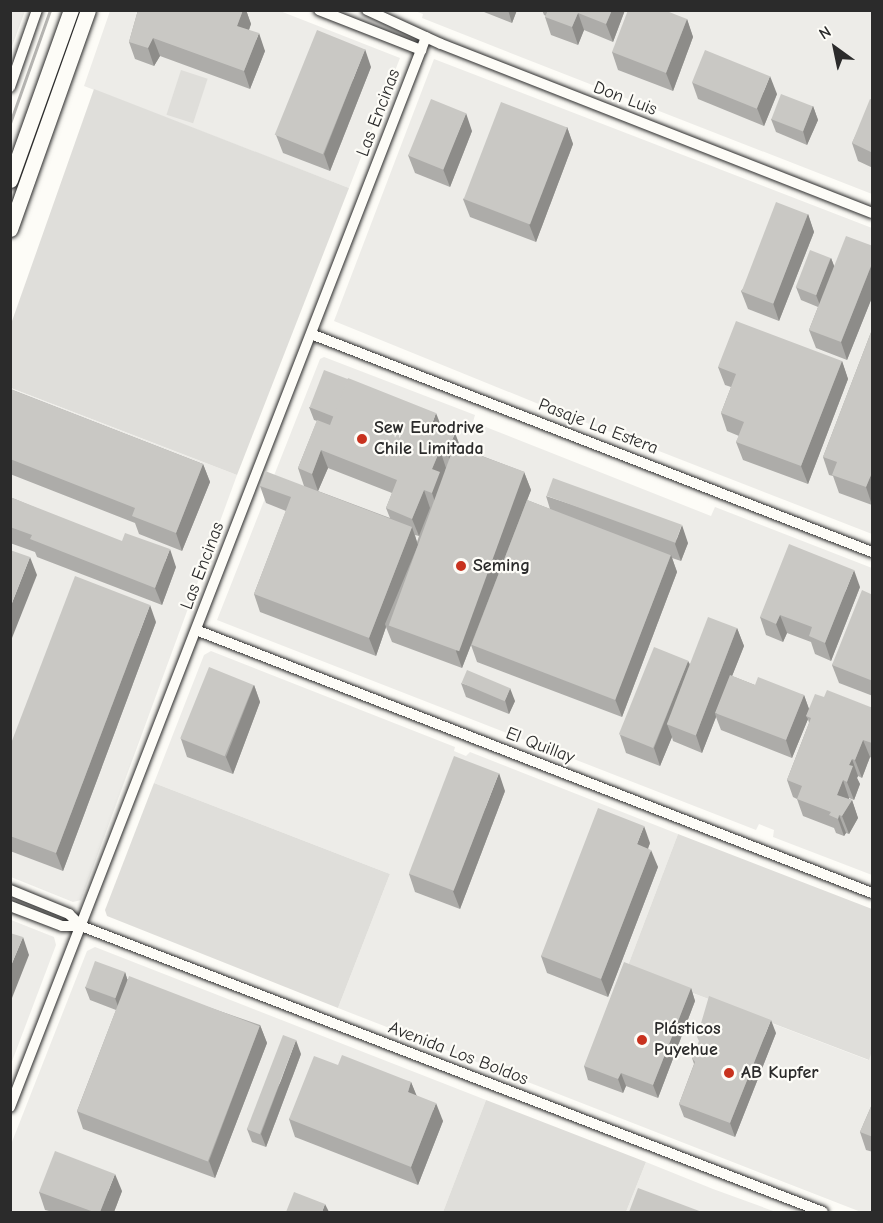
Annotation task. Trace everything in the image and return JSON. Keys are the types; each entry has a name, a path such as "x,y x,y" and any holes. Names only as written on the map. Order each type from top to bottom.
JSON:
{"main road":[{"path":"10,180 71,10"},
{"path":"10,229 88,10"}],"street":[{"path":"10,87 37,10"},
{"path":"319,10 421,50"},
{"name":"Don Luis","path":"367,10 426,37 873,213"},
{"name":"Las Encinas","path":"10,1107 426,37"},
{"name":"Pasaje La Estera","path":"311,334 873,552"},
{"name":"El Quillay","path":"196,630 873,893"},
{"name":"Avenida Los Boldos","path":"10,890 69,914 81,926"},
{"name":"Avenida Los Boldos","path":"10,906 62,926 81,926 824,1212"}],"shaded area":[{"path":"10,11 25,11 11,49"},
{"path":"110,11 280,11 400,58 349,188 84,86"},
{"path":"415,11 872,11 872,194 422,18 423,14"},
{"path":"434,59 872,228 872,534 546,407 334,321"},
{"path":"181,70 208,79 193,123 166,115"},
{"path":"94,89 349,188 237,475 11,388 11,324"},
{"path":"324,357 475,415 473,422 711,516 715,507 872,568 872,875 773,837 774,830 759,824 756,830 217,620 320,359"},
{"path":"10,388 237,475 81,900 73,902 11,877"},
{"path":"211,651 455,747 454,751 466,756 470,752 678,834 627,968 868,1060 872,1051 872,1212 861,1212 338,1008 390,874 154,783 204,655"},
{"path":"154,783 390,874 338,1008 107,916 105,910"},
{"path":"678,834 872,909 872,1051 869,1060 627,968"},
{"path":"11,920 54,937 56,945 11,1064"},
{"path":"95,947 486,1100 443,1212 11,1212 10,1147 87,951"},
{"path":"486,1100 646,1162 626,1212 443,1212"},
{"path":"646,1162 713,1189 776,1212 626,1212"}],"building":[{"path":"138,10 243,10 237,26 259,33 244,71 153,38 148,48 129,42"},
{"path":"548,10 612,10 606,24 578,13 572,27 545,17"},
{"path":"628,10 664,10 687,19 666,73 612,52"},
{"path":"317,30 365,49 323,154 275,135"},
{"path":"705,50 770,76 757,109 692,82"},
{"path":"781,94 813,106 803,131 771,119"},
{"path":"431,99 466,113 443,170 408,156"},
{"path":"870,99 873,100 873,153 852,143"},
{"path":"501,102 567,127 530,225 464,199"},
{"path":"776,202 808,214 773,304 742,292"},
{"path":"846,236 873,246 873,261 841,342 809,330"},
{"path":"810,250 831,258 816,295 796,287"},
{"path":"736,321 842,361 801,466 736,442 744,422 721,413 736,374 718,367"},
{"path":"873,327 873,476 871,475 866,487 832,475 837,462 823,457"},
{"path":"324,370 348,379 334,417 310,407"},
{"path":"348,378 436,413 432,424 455,433 447,453 440,450 432,469 440,472 432,493 424,490 412,519 386,508 397,480 321,450 312,474 298,468 317,420 330,425"},
{"path":"10,389 203,464 176,533 132,516 135,508 10,459"},
{"name":"Seming","path":"454,446 524,472 459,651 389,625"},
{"path":"265,471 412,527 369,638 254,594 291,497 260,486"},
{"path":"553,478 682,525 675,543 547,496"},
{"path":"10,497 122,541 125,533 170,549 155,588 30,539 32,535 10,527"},
{"path":"527,500 671,555 615,700 471,645"},
{"path":"789,544 854,570 825,643 809,636 812,627 780,615 776,624 760,617"},
{"path":"10,550 30,557 10,608"},
{"path":"75,576 150,605 56,853 10,836 10,746"},
{"path":"862,590 873,595 873,681 832,665"},
{"path":"708,617 737,628 696,735 667,724"},
{"path":"654,647 688,661 653,748 619,734"},
{"path":"209,667 254,685 225,756 180,738"},
{"path":"467,670 510,688 505,701 462,683"},
{"path":"730,675 755,685 758,677 804,695 786,740 715,713"},
{"path":"827,690 873,708 873,742 863,740 855,760 852,759 849,765 853,766 847,782 843,780 837,795 852,800 838,819 829,815 831,812 797,799 802,786 787,780 811,718 806,716 815,694 824,697"},
{"path":"454,756 499,773 454,891 409,874"},
{"path":"598,808 644,826 637,844 651,850 601,979 541,956"},
{"path":"10,933 23,937 10,968"},
{"path":"95,961 125,972 115,998 85,987"},
{"name":"Plásticos Puyehue","path":"624,962 691,988 653,1085 621,1073 618,1079 584,1066"},
{"path":"129,976 260,1026 208,1162 77,1111"},
{"name":"AB Kupfer","path":"709,996 771,1020 730,1123 679,1104 695,1062 692,1058 699,1041 697,1037"},
{"path":"283,1035 296,1040 260,1134 247,1129"},
{"path":"342,1055 411,1082 408,1092 436,1103 411,1167 289,1119 314,1056 338,1065"},
{"path":"873,1102 873,1137 860,1132"},
{"path":"55,1151 115,1174 100,1212 94,1212 39,1192"},
{"path":"638,1188 702,1212 629,1212"},
{"path":"294,1192 325,1204 322,1212 286,1212"}],"waterway":[{"path":"10,123 50,10"}],"place":[{"name":"Sew Eurodrive Chile Limitada","path":"362,439"},
{"name":"Seming","path":"461,566"},
{"name":"Plásticos Puyehue","path":"642,1040"},
{"name":"AB Kupfer","path":"729,1073"}]}
